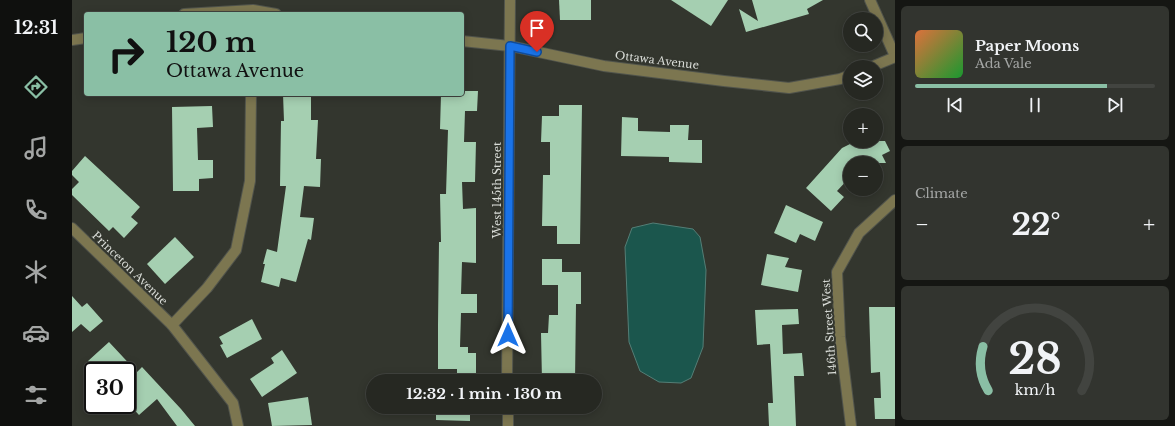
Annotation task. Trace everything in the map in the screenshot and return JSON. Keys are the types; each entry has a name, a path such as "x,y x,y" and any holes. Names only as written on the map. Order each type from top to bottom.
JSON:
{"street":[{"name":"West 145th Street","path":"508,374 510,0"},
{"path":"870,0 895,57 883,62"},
{"path":"207,12 253,8 268,12"},
{"path":"72,40 84,38"},
{"name":"Ottawa Avenue","path":"464,41 510,46 604,66 789,88 843,78"},
{"path":"172,325 207,288 236,250 250,181 251,96"},
{"name":"146th Street West","path":"851,426 840,337 837,272 859,233 895,200"},
{"name":"Princeton Avenue","path":"72,228 172,325 233,402 238,426"},
{"path":"508,414 508,426"}],"water":[{"path":"653,223 693,229 700,237 706,270 703,347 691,378 681,383 659,382 640,371 629,342 625,247 632,228"}],"building":[{"path":"559,0 591,0 591,20 560,20"},
{"path":"671,0 728,0 711,26"},
{"path":"752,0 823,0 807,9 809,14 746,32 739,9 758,21"},
{"path":"464,91 478,91 477,111 465,111 464,142 476,142 475,182 462,182 463,209 476,208 476,263 462,262 461,294 477,294 477,313 461,313 460,347 468,347 468,353 476,353 476,374 457,374 457,369 438,369 439,242 441,242 440,194 446,194 448,130 440,129 441,96 464,96"},
{"path":"283,96 311,96 311,120 318,120 316,159 321,159 320,187 304,186 300,217 314,218 311,240 308,239 296,282 281,278 279,287 261,282 265,264 263,264 267,249 277,252 286,186 280,186 281,121 284,121"},
{"path":"559,105 582,105 580,244 557,244 557,226 542,226 543,175 550,175 550,142 541,142 542,116 559,116"},
{"path":"212,106 213,127 197,128 198,160 213,160 213,178 199,179 199,191 173,191 172,107"},
{"path":"622,117 638,118 638,131 670,132 670,125 689,125 688,140 702,140 702,163 669,162 669,157 621,156"},
{"path":"883,141 885,141 890,151 882,156 843,156 843,185 837,191 844,197 831,211 806,188 842,148 883,148"},
{"path":"85,156 140,207 131,217 138,223 124,238 113,227 109,231 72,195 72,189 79,182 72,175 72,171"},
{"path":"786,205 823,222 815,241 800,234 796,243 774,233"},
{"path":"175,237 194,257 165,284 147,264"},
{"path":"767,254 789,258 785,267 802,270 798,292 761,285"},
{"path":"542,259 562,259 562,272 581,272 581,304 576,304 575,374 542,374 541,333 548,333 549,315 558,315 558,285 542,285"},
{"path":"72,296 82,307 87,303 103,321 90,332 81,324 72,332"},
{"path":"869,307 895,307 895,419 875,419 874,398 881,398 880,372 871,373"},
{"path":"798,309 799,324 782,325 783,354 802,353 804,376 794,376 796,426 769,426 768,403 773,403 770,344 757,345 755,310"},
{"path":"252,319 262,339 227,358 220,345 223,344 219,337"},
{"path":"109,342 128,362 89,362 88,361"},
{"path":"282,350 297,373 262,397 250,379 274,363 271,358"},
{"path":"142,367 195,426 177,426 157,399 139,415 136,412 136,371 137,372"},
{"path":"308,397 312,425 272,426 268,403"},
{"path":"436,414 470,414 470,421 436,420"}],"route":[{"path":"508,335 510,46 537,52"}]}
